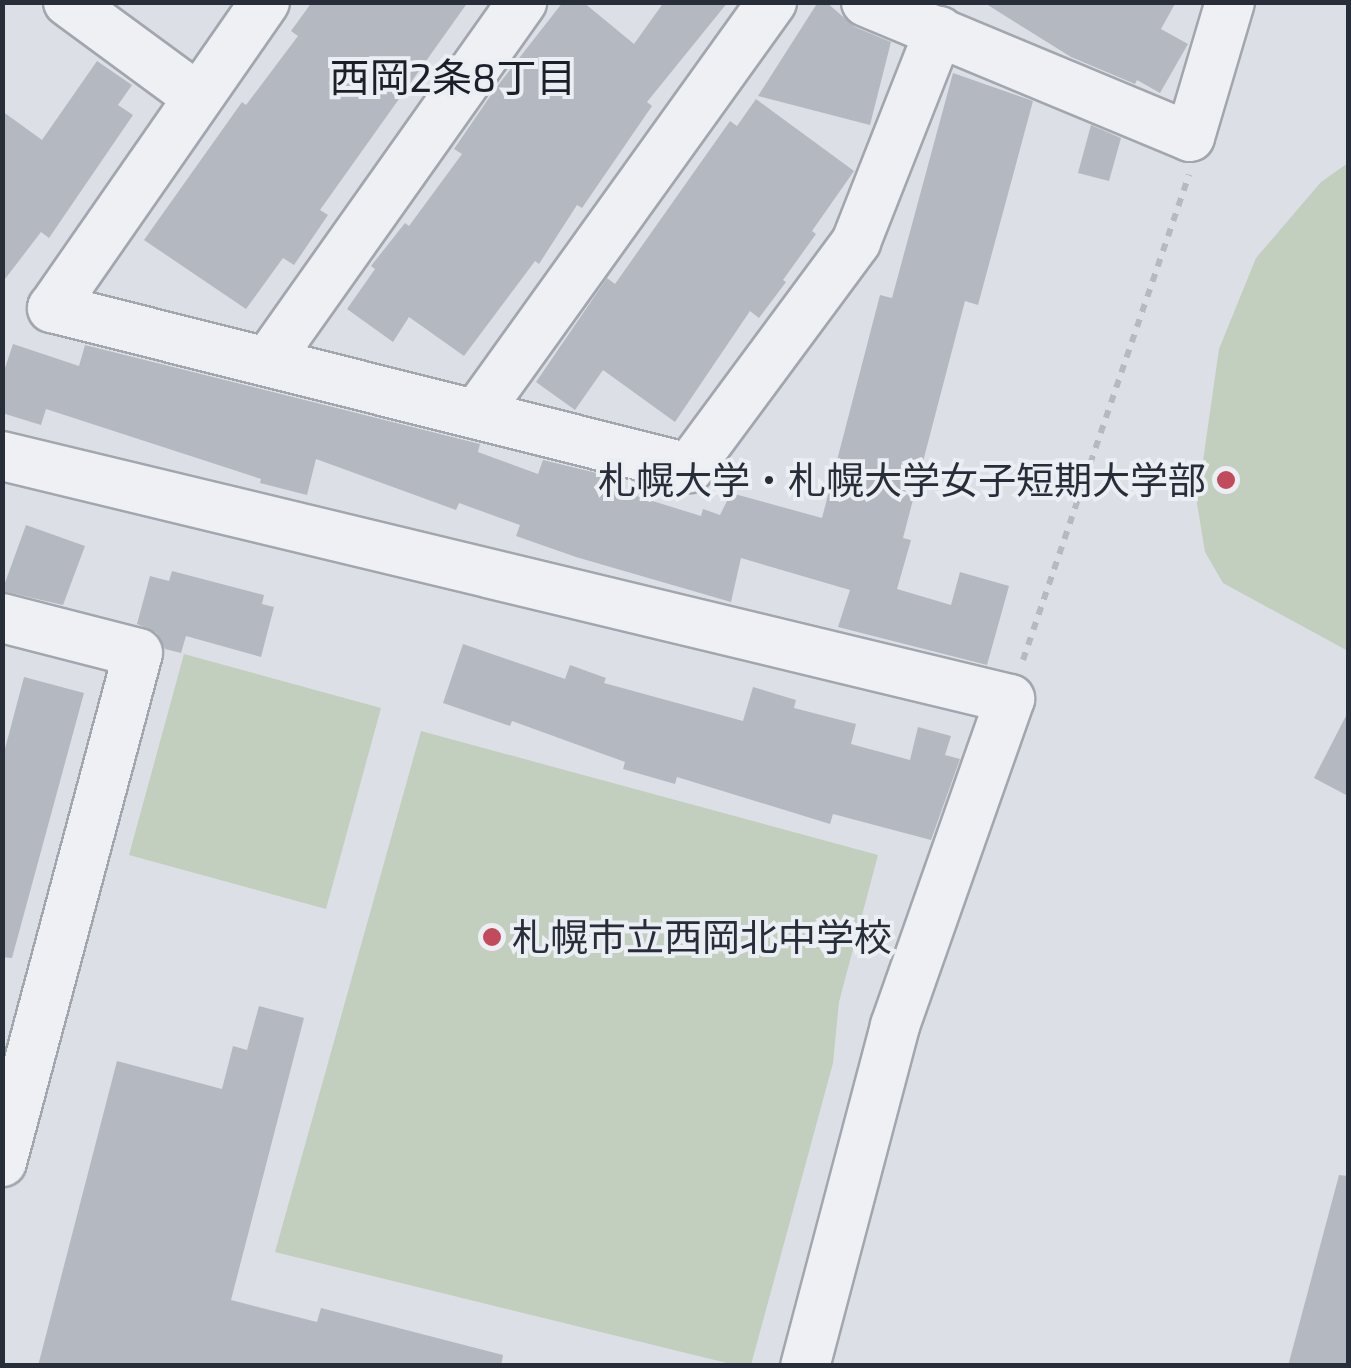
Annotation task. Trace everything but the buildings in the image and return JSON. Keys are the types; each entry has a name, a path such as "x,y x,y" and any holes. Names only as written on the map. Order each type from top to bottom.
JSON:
{"street":[{"path":"68,2 196,96"},
{"path":"265,2 52,308 688,468 856,242 939,31"},
{"path":"268,361 522,2"},
{"path":"477,413 772,2"},
{"path":"866,2 1190,136 1230,2"},
{"path":"2,456 1010,699 895,1026 805,1366"},
{"path":"2,618 138,652 2,1162"}],"path":[{"path":"1010,699 1194,162"}],"green space":[{"path":"1348,163 1348,651 1223,583 1205,552 1197,503 1219,349 1256,258 1321,182"},
{"path":"184,654 381,708 326,909 129,855"},
{"path":"421,731 878,855 839,1002 833,1063 751,1365 735,1365 275,1252"}],"place":[{"name":"札幌大学・札幌大学女子短期大学部","path":"1226,480"},
{"name":"札幌市立西岡北中学校","path":"492,937"}],"district":[{"name":"西岡2条8丁目","path":"453,76"}]}
